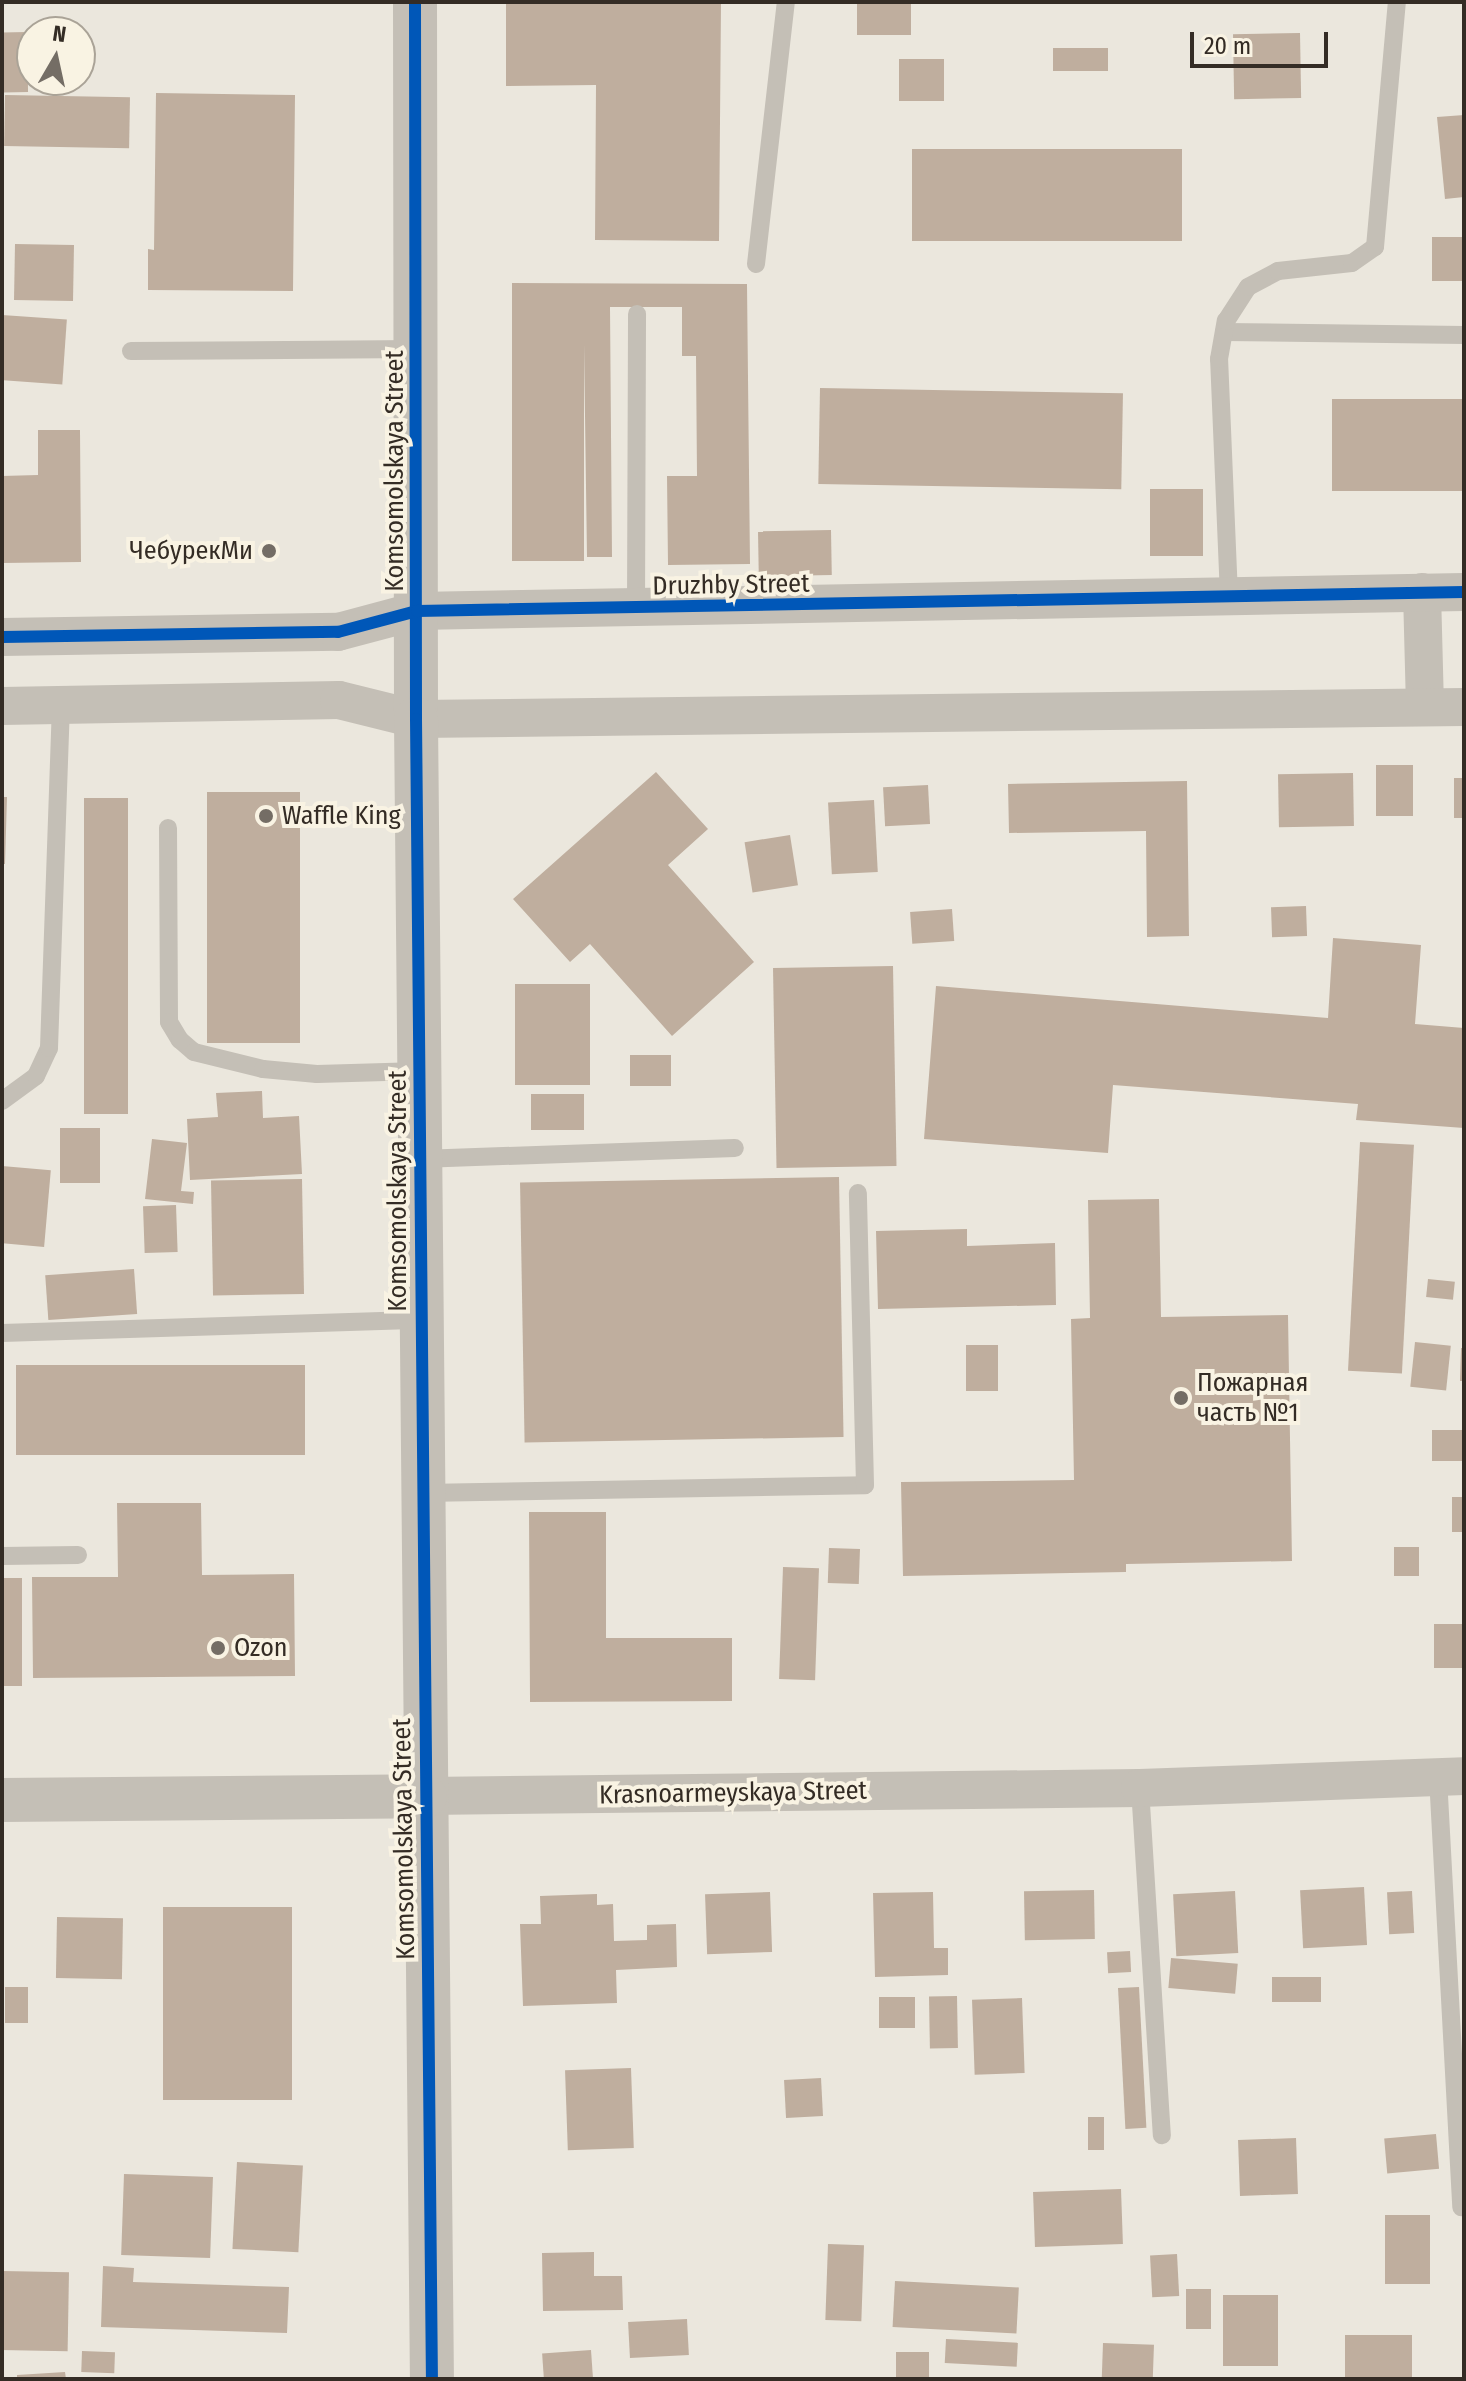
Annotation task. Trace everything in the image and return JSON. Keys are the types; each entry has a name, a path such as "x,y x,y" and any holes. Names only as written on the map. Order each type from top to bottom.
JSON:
{"street":[{"name":"Komsomolskaya Street","path":"415,2 416,719 432,2379"},
{"path":"1422,592 1425,707"},
{"name":"Druzhby Street","path":"2,637 338,632 417,611 1464,592"},
{"path":"2,706 339,700 416,719 1464,707"},
{"name":"Krasnoarmeyskaya Street","path":"2,1800 1140,1788 1451,1776"}],"lane":[{"path":"756,264 786,2"},
{"path":"1229,596 1219,359 1224,332 1248,287 1278,271 1352,263 1375,247 1397,2"},
{"path":"636,609 637,314"},
{"path":"1224,332 1464,335"},
{"path":"131,351 416,349"},
{"path":"2,1101 36,1076 49,1048 61,705"},
{"path":"168,828 169,1022 180,1040 194,1052 263,1069 317,1074 420,1071"},
{"path":"420,1159 735,1148"},
{"path":"423,1493 865,1485 858,1193"},
{"path":"2,1333 421,1320"},
{"path":"2,1556 78,1555"},
{"path":"1451,1776 1461,2207"},
{"path":"1140,1788 1162,2135"}],"building":[{"path":"506,2 721,2 719,241 595,240 596,85 506,86"},
{"path":"857,2 911,2 911,35 857,35"},
{"path":"2,32 16,32 16,92 3,92"},
{"path":"1300,33 1301,98 1234,99 1233,34"},
{"path":"1053,48 1108,48 1108,71 1053,71"},
{"path":"899,59 944,59 944,101 899,101"},
{"path":"156,93 295,95 293,291 148,290 148,249 154,250"},
{"path":"5,95 130,97 129,148 4,146"},
{"path":"1464,115 1464,197 1445,199 1437,117"},
{"path":"912,149 1182,149 1182,241 912,241"},
{"path":"1432,237 1464,237 1464,281 1432,281"},
{"path":"15,244 74,245 73,301 14,300"},
{"path":"512,283 747,284 750,564 668,565 667,476 697,476 696,356 682,356 682,307 610,307 612,557 587,557 584,344 584,561 512,561"},
{"path":"2,315 67,320 62,384 2,380"},
{"path":"820,388 1123,393 1121,489 818,484"},
{"path":"1332,399 1464,399 1464,491 1332,491"},
{"path":"38,430 80,430 81,562 2,563 2,476 38,475"},
{"path":"1150,489 1203,489 1203,556 1150,556"},
{"path":"831,530 832,575 759,576 758,531"},
{"path":"1376,765 1413,765 1413,816 1376,816"},
{"path":"656,772 708,829 668,865 754,962 672,1036 590,944 570,962 513,899"},
{"path":"1353,773 1354,826 1279,827 1278,774"},
{"path":"1454,778 1464,778 1464,818 1454,818"},
{"path":"1187,781 1189,936 1147,937 1146,831 1009,833 1008,784"},
{"path":"928,785 930,824 885,826 883,787"},
{"path":"207,792 300,792 300,1043 207,1043"},
{"path":"2,797 7,797 5,864 2,864"},
{"path":"84,798 128,798 128,1114 84,1114"},
{"path":"874,800 878,872 832,874 828,802"},
{"path":"790,835 798,885 753,893 745,842"},
{"path":"1306,906 1307,936 1272,937 1271,907"},
{"path":"952,909 954,941 912,944 910,912"},
{"path":"1333,938 1421,945 1415,1024 1464,1028 1464,1128 1356,1120 1358,1104 1113,1085 1108,1153 924,1139 936,986 1328,1018"},
{"path":"893,966 896,1166 777,1168 773,968"},
{"path":"515,984 590,984 590,1085 515,1085"},
{"path":"630,1055 671,1055 671,1086 630,1086"},
{"path":"262,1091 263,1118 299,1116 302,1174 190,1180 187,1119 218,1117 216,1093"},
{"path":"531,1094 584,1094 584,1130 531,1130"},
{"path":"60,1128 100,1128 100,1183 60,1183"},
{"path":"152,1139 187,1143 181,1191 194,1192 193,1204 145,1199"},
{"path":"1360,1142 1414,1145 1402,1374 1348,1371"},
{"path":"2,1166 51,1170 44,1247 2,1243"},
{"path":"839,1177 844,1437 525,1443 520,1183"},
{"path":"302,1179 304,1294 213,1296 211,1181"},
{"name":"Пожарная часть №1","path":"1159,1199 1161,1317 1288,1315 1292,1561 1126,1564 1126,1572 903,1576 901,1482 1074,1480 1071,1319 1090,1318 1088,1200"},
{"path":"176,1205 178,1252 145,1253 143,1206"},
{"path":"967,1229 967,1246 1055,1243 1056,1305 878,1309 876,1231"},
{"path":"134,1269 137,1314 48,1320 45,1275"},
{"path":"1428,1279 1455,1282 1453,1300 1426,1297"},
{"path":"1415,1342 1451,1346 1446,1391 1410,1387"},
{"path":"966,1345 998,1345 998,1391 966,1391"},
{"path":"1461,1348 1464,1348 1464,1381 1460,1381"},
{"path":"16,1365 305,1365 305,1455 16,1455"},
{"path":"1432,1430 1464,1430 1464,1461 1432,1461"},
{"path":"1452,1497 1464,1497 1464,1532 1452,1532"},
{"path":"117,1503 201,1503 202,1575 294,1574 295,1676 33,1678 32,1577 118,1577"},
{"path":"529,1512 606,1512 606,1638 732,1638 732,1701 530,1702"},
{"path":"1394,1547 1419,1547 1419,1576 1394,1576"},
{"path":"829,1548 860,1549 859,1584 828,1583"},
{"path":"783,1567 819,1568 815,1680 779,1679"},
{"path":"2,1578 22,1578 22,1686 2,1686"},
{"path":"1434,1624 1464,1624 1464,1668 1434,1668"},
{"path":"1364,1887 1367,1945 1303,1948 1300,1890"},
{"path":"1094,1890 1095,1939 1025,1940 1024,1891"},
{"path":"1235,1891 1238,1953 1176,1956 1173,1894"},
{"path":"1412,1891 1414,1933 1389,1934 1387,1892"},
{"path":"770,1892 772,1952 707,1954 705,1894"},
{"path":"933,1892 934,1948 948,1948 948,1975 875,1977 873,1893"},
{"path":"597,1894 597,1905 613,1904 614,1941 647,1940 647,1925 676,1924 677,1967 616,1970 617,2003 523,2006 520,1924 541,1924 540,1896"},
{"path":"163,1907 292,1907 292,2100 163,2100"},
{"path":"57,1917 123,1918 122,1979 56,1978"},
{"path":"1130,1951 1131,1972 1108,1973 1107,1952"},
{"path":"1171,1958 1238,1964 1235,1994 1168,1988"},
{"path":"1272,1977 1321,1977 1321,2002 1272,2002"},
{"path":"5,1987 28,1987 28,2023 5,2023"},
{"path":"1139,1987 1146,2128 1125,2129 1118,1988"},
{"path":"929,1996 957,1996 958,2048 930,2048"},
{"path":"879,1997 915,1997 915,2028 879,2028"},
{"path":"1022,1998 1025,2073 975,2075 972,2000"},
{"path":"631,2068 634,2148 568,2150 565,2070"},
{"path":"821,2078 823,2116 786,2118 784,2080"},
{"path":"1088,2117 1104,2117 1104,2150 1088,2150"},
{"path":"1436,2134 1439,2169 1387,2173 1384,2139"},
{"path":"1296,2138 1298,2194 1240,2196 1238,2140"},
{"path":"237,2162 303,2165 298,2252 232,2249"},
{"path":"124,2174 213,2177 210,2258 121,2255"},
{"path":"1121,2189 1123,2244 1035,2247 1033,2192"},
{"path":"1385,2215 1430,2215 1430,2284 1385,2284"},
{"path":"828,2244 864,2245 861,2321 825,2320"},
{"path":"594,2252 594,2276 622,2276 623,2310 543,2311 542,2253"},
{"path":"1177,2254 1179,2296 1152,2297 1150,2255"},
{"path":"103,2266 134,2268 133,2282 289,2287 287,2333 101,2327"},
{"path":"2,2271 69,2272 68,2351 2,2350"},
{"path":"895,2281 1019,2287 1016,2333 893,2327"},
{"path":"1186,2289 1211,2289 1211,2329 1186,2329"},
{"path":"1223,2295 1278,2295 1278,2366 1223,2366"},
{"path":"687,2319 689,2355 630,2358 628,2322"},
{"path":"1345,2335 1412,2335 1412,2379 1345,2379"},
{"path":"946,2339 1018,2343 1017,2367 945,2363"},
{"path":"1103,2343 1154,2345 1153,2379 1102,2379"},
{"path":"591,2350 593,2379 544,2379 542,2353"},
{"path":"82,2351 115,2352 114,2373 81,2372"},
{"path":"896,2352 929,2352 929,2379 896,2379"},
{"path":"65,2372 66,2379 17,2379 17,2375"}],"cycle path":[{"path":"415,2 416,719 432,2379"},
{"path":"2,637 338,632 417,611 1464,592"}],"place":[{"name":"ЧебурекМи","path":"269,551"},
{"name":"Waffle King","path":"266,816"},
{"name":"Пожарная часть №1","path":"1181,1398"},
{"name":"Ozon","path":"218,1648"}]}
